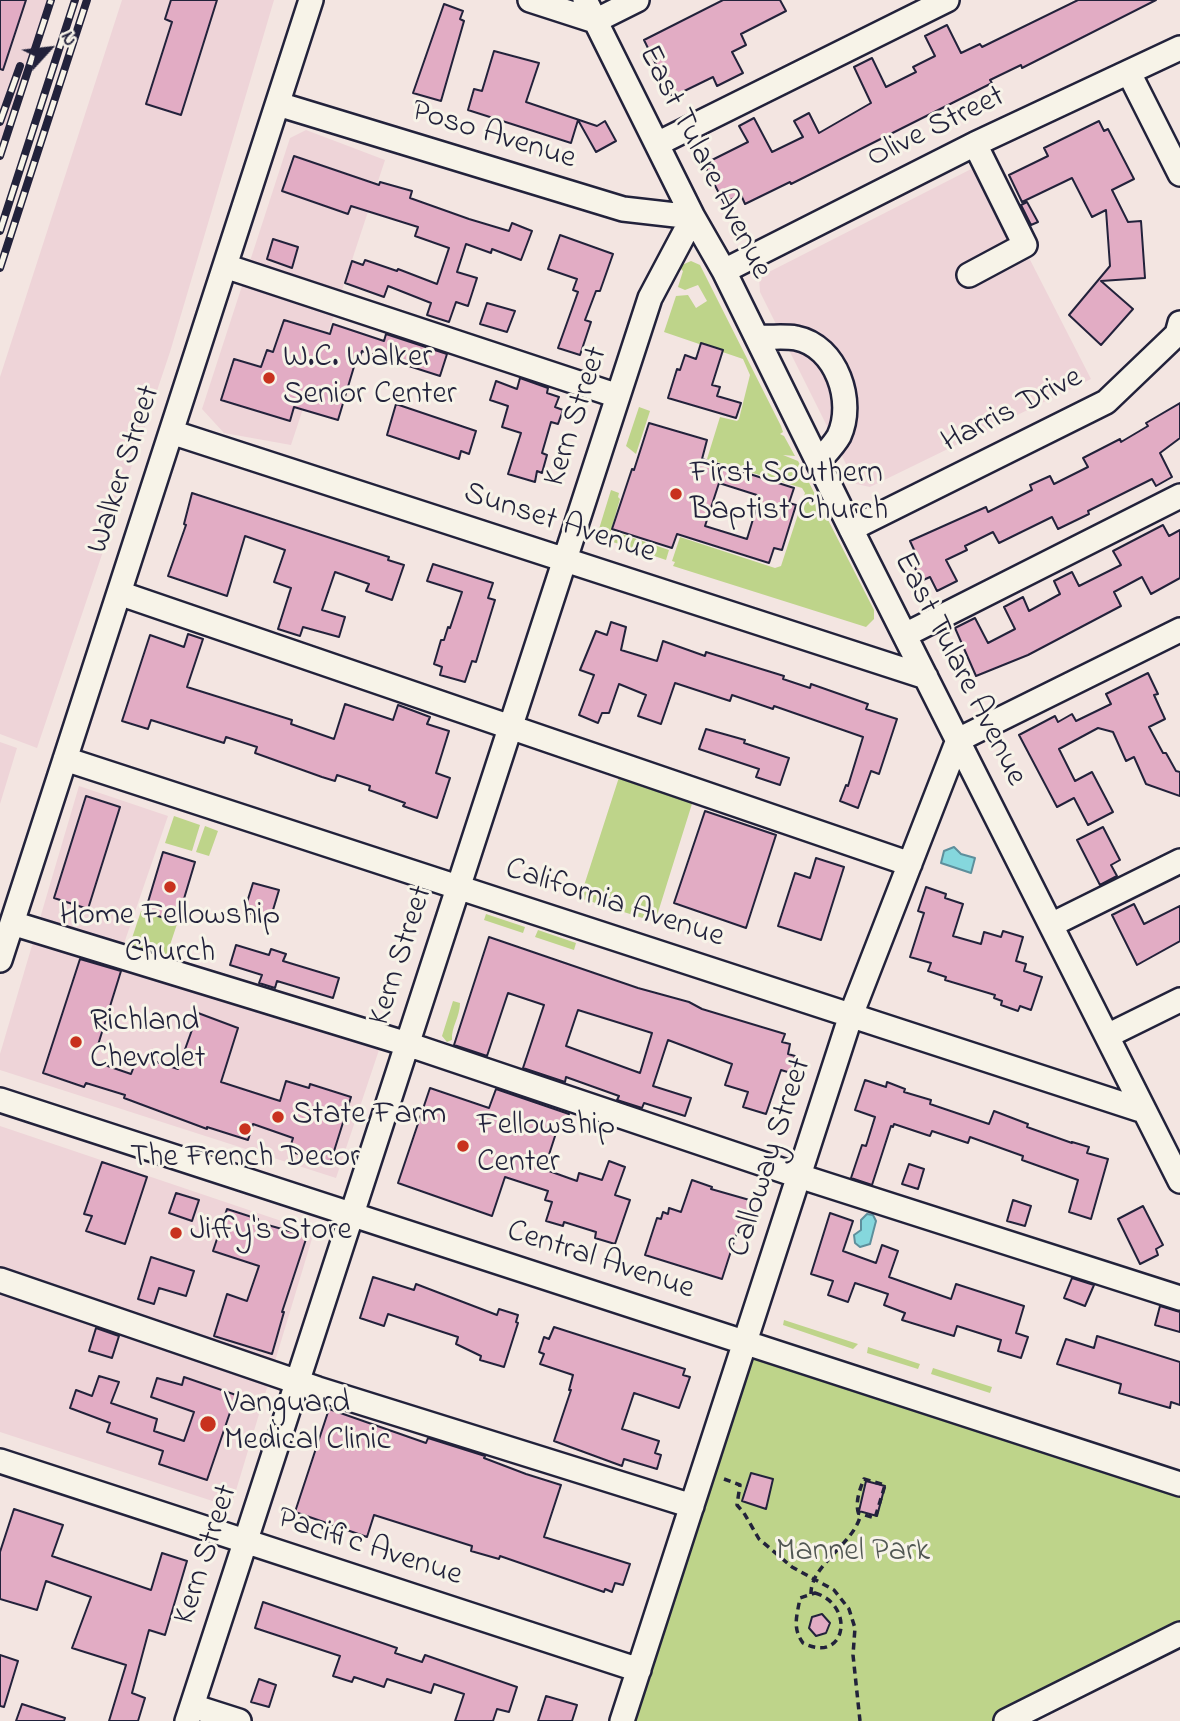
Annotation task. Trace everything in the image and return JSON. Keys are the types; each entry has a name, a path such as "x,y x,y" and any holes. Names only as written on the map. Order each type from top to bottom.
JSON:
{"street":[{"name":"Walker Street","path":"0,960 311,0"},
{"path":"530,0 595,21 637,0"},
{"name":"East Tulare Avenue","path":"585,0 693,217 724,271 1144,1111 1177,1168"},
{"path":"657,144 947,0"},
{"name":"Olive Street","path":"724,271 975,144 1180,48"},
{"path":"1129,73 1180,174"},
{"name":"Poso Avenue","path":"278,104 623,209 693,217"},
{"path":"969,275 1025,245 975,144"},
{"name":"Kern Street","path":"190,1713 650,298 693,217"},
{"path":"225,267 618,396"},
{"name":"Harris Drive","path":"851,528 1106,402 1177,334 1180,323"},
{"path":"757,337 796,338 809,343 821,352 838,377 846,402 845,416 838,438 818,462"},
{"name":"Sunset Avenue","path":"172,432 926,677"},
{"path":"905,635 1180,496"},
{"path":"119,593 910,864"},
{"path":"958,740 1180,630"},
{"name":"Calloway Street","path":"622,1721 851,1015 958,740"},
{"name":"California Avenue","path":"65,759 1144,1111"},
{"path":"1051,925 1180,861"},
{"path":"12,923 407,1045 799,1176 1180,1298"},
{"path":"1107,1036 1180,1000"},
{"name":"Central Avenue","path":"0,1100 1180,1484"},
{"path":"0,1280 298,1382 692,1506"},
{"name":"Pacific Avenue","path":"0,1461 639,1670"},
{"path":"1006,1721 1180,1634"},
{"path":"190,1713 239,1721"}],"path":[{"path":"724,1479 740,1485 737,1505 759,1539 792,1567 834,1590 842,1598 853,1618 855,1686 860,1721"},
{"path":"811,1594 815,1580 832,1554 851,1537 858,1525 860,1517 858,1513 857,1504 864,1479 885,1485 875,1518 858,1513"},
{"path":"811,1594 821,1595 833,1605 841,1619 841,1636 828,1646 810,1646 803,1643 795,1630 800,1598 811,1594"}],"shaded area":[{"path":"0,0 52,0 0,161"},
{"path":"122,0 274,0 170,352 37,748 0,734 0,377"},
{"path":"306,130 385,160 291,445 224,433 202,409 290,138"},
{"path":"981,164 1091,379 870,487 856,484 760,292 759,277"},
{"path":"0,742 17,748 0,804"},
{"path":"79,786 168,816 119,958 380,1047 336,1178 0,1070 0,1054"},
{"path":"0,1126 314,1232 231,1507 0,1432"}],"green space":[{"path":"691,261 700,265 781,426 783,432 780,434 784,436 795,456 783,455 798,461 874,610 874,619 866,627 673,566 675,562 672,561 680,537 775,568 781,566 805,493 802,488 707,459 720,417 737,421 739,419 750,375 743,359 664,332 676,296 688,295 696,308 707,301 698,285 685,290 678,287 683,271 680,268"},
{"path":"639,407 650,411 636,454 626,446"},
{"path":"611,490 619,493 620,499 608,541 601,537 599,529"},
{"path":"616,532 669,550 666,560 613,542"},
{"path":"622,768 696,791 655,922 580,898"},
{"path":"174,816 200,825 192,851 165,843"},
{"path":"205,826 218,831 209,856 196,852"},
{"path":"141,911 177,924 166,957 130,944"},
{"path":"486,914 525,927 523,933 484,920"},
{"path":"538,930 576,943 574,950 535,937"},
{"path":"453,1001 460,1003 460,1008 452,1040 447,1042 442,1036"},
{"path":"784,1320 858,1344 853,1349 783,1325"},
{"name":"Mannel Park","path":"745,1343 1180,1484 1180,1634 1006,1721 622,1721"},
{"path":"868,1347 920,1364 918,1369 867,1353"},
{"path":"933,1368 992,1387 990,1393 931,1374"}],"water":[{"path":"954,847 961,854 975,858 971,873 941,863 944,851"},
{"path":"867,1214 873,1215 876,1221 870,1244 860,1247 855,1243 854,1235 861,1230 861,1220"}],"building":[{"path":"0,0 26,0 3,70 0,69"},
{"path":"171,0 217,0 181,115 146,104 172,22 165,19"},
{"path":"723,0 780,0 786,11 741,34 746,45 732,52 743,73 717,86 713,77 672,97 644,40"},
{"path":"1078,0 1156,0 1022,68 1021,65 990,80 992,83 791,184 790,182 745,204 741,195 724,203 704,164 748,142 739,126 754,118 772,152 803,137 794,121 809,113 819,133 871,103 854,67 872,58 886,87 916,72 913,67 935,56 925,36 947,25 961,53 980,44 982,47"},
{"path":"444,4 463,11 460,19 464,21 441,101 413,93"},
{"path":"494,51 539,63 526,102 597,126 605,121 616,141 596,152 578,120 571,143 468,110 474,89 482,91"},
{"path":"1099,121 1104,131 1108,129 1134,179 1112,190 1128,222 1141,221 1145,278 1101,281 1133,309 1101,345 1069,315 1110,266 1106,210 1092,217 1072,178 1022,202 1009,175 1048,156 1044,148"},
{"path":"294,156 379,185 380,182 412,191 410,198 469,219 509,231 512,223 532,231 521,260 492,249 491,253 466,244 457,272 477,278 468,306 456,302 449,322 427,315 431,303 388,286 384,297 345,283 352,261 363,265 365,260 437,284 449,248 415,236 418,227 351,206 348,214 282,191"},
{"path":"1027,202 1038,222 1031,225 1021,205"},
{"path":"560,235 613,254 600,291 596,291 585,320 591,322 580,355 558,348 578,292 573,290 577,279 548,269"},
{"path":"273,239 298,247 292,268 267,259"},
{"path":"487,303 515,311 507,332 480,324"},
{"path":"284,320 330,334 333,324 384,341 386,334 447,354 440,376 362,351 359,361 356,360 338,420 294,407 290,421 221,400 234,359 261,367 267,350 273,352"},
{"path":"701,343 723,350 712,385 720,387 717,396 741,403 736,418 668,398 677,369 680,370 685,355 696,359"},
{"path":"520,378 548,388 547,393 559,397 555,407 563,410 558,424 551,422 542,453 547,455 542,473 537,471 535,482 508,474 521,433 502,427 508,406 490,400 496,381 517,389"},
{"path":"1180,403 1180,438 1160,453 1172,477 1156,486 1152,479 1058,529 1052,517 999,543 993,532 965,546 967,550 946,560 957,581 937,591 930,577 921,581 915,568 921,565 910,541 986,507 988,512 1032,490 1030,485 1050,476 1054,484 1088,467 1083,458 1120,439 1121,442"},
{"path":"396,404 476,431 469,454 461,451 459,459 387,435"},
{"path":"649,423 707,440 702,459 794,488 789,503 796,505 782,550 774,548 769,563 677,534 672,548 612,529 632,469 634,470","holes":["719,483 760,496 747,539 705,526"]},
{"path":"192,493 389,557 388,560 404,565 392,600 366,591 369,584 335,572 322,610 345,617 339,637 303,627 300,636 278,629 291,588 274,582 285,550 245,536 227,596 168,576 186,525 184,524"},
{"path":"1163,525 1169,536 1180,530 1180,578 1151,594 1142,577 1114,592 1121,606 1028,655 976,676 955,628 975,618 988,643 1015,629 1004,607 1023,597 1029,611 1060,594 1054,581 1072,572 1079,586 1121,565 1113,551"},
{"path":"433,564 493,583 488,598 495,600 476,662 472,661 465,682 440,675 442,667 434,664 441,640 444,640 448,627 450,628 462,592 427,581"},
{"path":"611,622 626,627 621,650 657,661 663,641 705,656 706,652 784,676 783,679 810,688 811,684 868,704 866,709 897,719 879,774 871,771 858,808 840,801 846,785 848,786 863,737 774,706 773,709 732,695 730,701 675,683 661,724 638,716 646,695 619,684 609,713 602,713 598,723 579,715 594,675 580,670 596,631 607,635"},
{"path":"188,634 203,639 187,687 292,720 291,724 334,739 345,704 393,720 398,705 430,717 427,724 449,731 436,773 450,778 437,818 369,790 370,786 337,775 335,781 322,777 255,753 257,747 226,737 224,743 151,720 148,729 122,721 150,635 184,647"},
{"path":"1148,673 1158,694 1154,695 1165,719 1149,727 1163,753 1166,753 1176,771 1180,772 1180,796 1146,784 1134,757 1126,761 1113,732 1098,728 1059,749 1075,781 1092,772 1113,812 1088,825 1074,798 1057,807 1019,735 1055,716 1058,722 1072,714 1076,721 1111,704 1106,694"},
{"path":"706,729 745,740 744,743 789,758 780,785 756,777 759,769 699,749"},
{"path":"86,796 120,807 88,909 54,898"},
{"path":"705,811 776,835 746,928 674,903"},
{"path":"1103,827 1120,860 1111,865 1117,876 1100,885 1077,840"},
{"name":"Home Fellowship Church","path":"163,852 195,862 177,922 145,912"},
{"path":"816,858 844,867 821,940 778,926 795,873 810,878"},
{"path":"253,883 279,890 270,920 244,912"},
{"path":"926,887 963,904 953,936 981,944 984,932 1001,937 1003,931 1023,937 1016,961 1026,964 1024,971 1042,977 1031,1010 1020,1006 1018,1011 1001,1005 1002,1001 994,998 995,995 945,980 946,977 928,971 931,963 910,957 924,913 918,911"},
{"path":"1134,904 1144,924 1180,906 1180,941 1137,965 1112,915"},
{"path":"489,937 785,1034 782,1042 790,1044 788,1054 795,1056 791,1073 781,1070 766,1114 743,1107 748,1092 725,1085 732,1064 668,1040 653,1086 691,1098 685,1116 644,1103 642,1108 617,1100 619,1096 566,1077 565,1082 523,1068 544,1005 508,993 487,1056 454,1045","holes":["578,1010 652,1033 640,1073 566,1046"]},
{"path":"236,945 269,955 271,949 286,954 283,961 339,978 333,998 277,981 275,988 259,983 262,975 230,965"},
{"name":"Richland Chevrolet","path":"80,959 121,971 93,1061 131,1074 138,1056 178,1069 198,1013 238,1028 221,1082 280,1101 286,1081 309,1088 310,1084 351,1097 330,1164 289,1151 293,1138 253,1124 248,1140 207,1129 124,1098 125,1095 86,1083 84,1087 43,1073"},
{"path":"865,1080 886,1087 887,1082 905,1089 904,1092 931,1100 930,1104 989,1124 994,1111 1028,1124 1027,1127 1089,1147 1087,1153 1108,1159 1091,1219 1069,1212 1078,1180 1022,1160 1023,1156 970,1137 968,1143 932,1131 930,1136 894,1124 891,1126 872,1185 851,1178 862,1145 866,1146 875,1117 855,1110"},
{"path":"430,1088 489,1108 496,1089 569,1114 563,1132 557,1130 545,1167 577,1181 579,1173 602,1180 609,1161 625,1167 615,1195 630,1200 615,1244 595,1238 596,1232 564,1222 563,1226 546,1221 552,1202 545,1200 548,1191 505,1177 492,1216 398,1183"},
{"path":"102,1162 147,1177 125,1244 86,1231 92,1216 84,1214"},
{"path":"909,1164 924,1169 918,1189 902,1184"},
{"path":"692,1180 712,1187 711,1189 753,1201 745,1228 739,1226 722,1279 645,1255 657,1218 661,1219 663,1212 668,1214 669,1208 681,1212"},
{"path":"176,1193 199,1200 192,1221 169,1213"},
{"path":"1013,1200 1031,1206 1025,1226 1007,1221"},
{"path":"1143,1206 1163,1245 1156,1249 1158,1255 1140,1264 1118,1219"},
{"path":"227,1209 258,1219 257,1222 307,1236 282,1312 272,1354 214,1336 227,1294 247,1301 259,1266 213,1251"},
{"path":"830,1213 853,1221 843,1251 876,1263 882,1245 898,1251 889,1277 951,1299 956,1284 1024,1306 1016,1333 1028,1337 1021,1358 998,1351 1001,1340 957,1326 954,1336 902,1320 905,1313 884,1305 888,1294 855,1283 848,1302 828,1295 833,1281 811,1274"},
{"path":"151,1257 194,1271 186,1296 159,1288 154,1304 138,1299"},
{"path":"373,1277 414,1290 416,1284 497,1315 499,1309 518,1315 504,1367 480,1360 481,1356 456,1344 458,1337 388,1314 384,1326 360,1318"},
{"path":"1072,1278 1094,1285 1085,1306 1064,1298"},
{"path":"1160,1306 1180,1312 1180,1332 1155,1325"},
{"path":"554,1327 685,1369 683,1375 690,1377 679,1408 634,1393 622,1429 659,1441 655,1453 661,1455 657,1469 624,1459 622,1466 554,1441 571,1390 573,1375 540,1364 544,1354 539,1352 544,1337 549,1339"},
{"path":"96,1328 119,1336 112,1358 89,1351"},
{"path":"1097,1336 1180,1362 1180,1405 1171,1402 1170,1408 1119,1393 1121,1384 1057,1364 1066,1339 1094,1348"},
{"path":"99,1376 119,1382 111,1403 157,1419 154,1431 184,1441 194,1412 151,1397 157,1378 182,1385 184,1377 236,1395 207,1480 159,1464 163,1451 107,1432 110,1423 70,1408 76,1390 92,1396"},
{"path":"329,1409 426,1443 428,1438 485,1456 484,1458 561,1485 544,1537 630,1564 623,1585 615,1583 612,1592 605,1589 604,1592 500,1556 499,1559 471,1551 472,1546 374,1515 367,1537 295,1512"},
{"path":"751,1473 773,1479 766,1509 742,1501"},
{"path":"866,1481 885,1486 877,1516 859,1511"},
{"path":"14,1509 63,1525 52,1556 151,1590 162,1553 187,1561 165,1635 149,1630 132,1693 145,1698 138,1721 109,1721 126,1665 72,1648 91,1597 46,1581 37,1610 0,1599 0,1552"},
{"path":"263,1602 397,1648 395,1653 422,1662 425,1655 517,1687 509,1712 497,1709 493,1721 455,1721 464,1694 434,1684 431,1693 387,1679 384,1687 354,1677 352,1682 333,1676 340,1656 255,1628"},
{"path":"822,1614 830,1623 826,1633 816,1636 809,1628 812,1617"},
{"path":"0,1655 18,1661 4,1707 0,1706"},
{"path":"259,1679 276,1685 269,1707 251,1702"},
{"path":"546,1696 577,1705 572,1721 538,1721"},
{"path":"22,1704 65,1718 64,1721 16,1721"}],"railway":[{"path":"0,156 51,0"},
{"path":"0,231 75,0"},
{"path":"0,268 87,0"},
{"path":"0,122 20,66"}],"place":[{"name":"W.C. Walker Senior Center","path":"269,378"},
{"name":"First Southern Baptist Church","path":"676,494"},
{"name":"Home Fellowship Church","path":"170,887"},
{"name":"Richland Chevrolet","path":"76,1042"},
{"name":"State Farm","path":"278,1117"},
{"name":"The French Decor","path":"245,1129"},
{"name":"Fellowship Center","path":"463,1146"},
{"name":"Jiffy's Store","path":"176,1233"},
{"name":"Vanguard Medical Clinic","path":"208,1424"}]}
